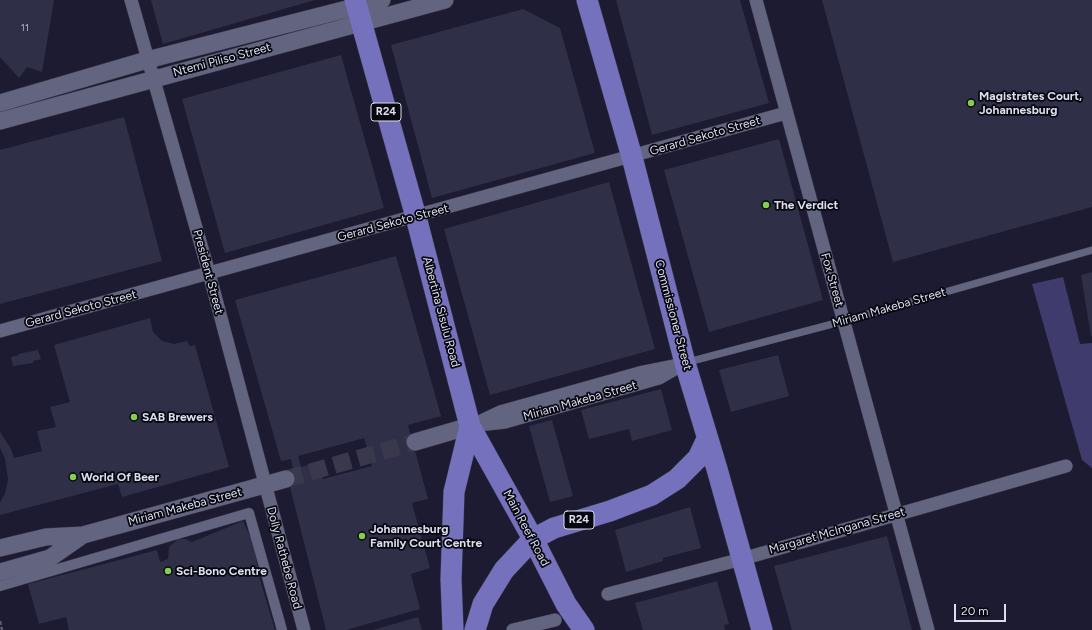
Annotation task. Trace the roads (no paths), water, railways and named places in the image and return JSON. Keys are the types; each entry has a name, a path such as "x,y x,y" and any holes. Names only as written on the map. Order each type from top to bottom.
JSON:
{"main road":[{"name":"Commissioner Street","path":"587,0 632,157 685,363 762,630"},
{"name":"Albertina Sisulu Road","path":"358,10 416,217 470,426 454,492 451,579 453,630"},
{"name":"Main Reef Road","path":"470,426 533,539 566,604 584,630"},
{"name":"R24","path":"475,630 483,604 501,576 533,539 554,528 610,511 652,495 677,479 698,458 707,438"}],"street":[{"name":"President Street","path":"131,0 209,273 265,485"},
{"name":"Ntemi Piliso Street","path":"0,121 153,79 358,10 382,0"},
{"name":"Ntemi Piliso Street","path":"0,103 147,60 358,10 445,0"},
{"name":"Fox Street","path":"756,0 928,630"},
{"name":"Gerard Sekoto Street","path":"0,331 416,217 786,113"},
{"name":"Miriam Makeba Street","path":"415,442 470,426 500,412 643,372 685,363"},
{"name":"Margaret McIngana Street","path":"608,594 742,559 1066,466"},
{"name":"Miriam Makeba Street","path":"0,548 46,537 83,535 286,479"},
{"name":"Dolly Rathebe Road","path":"265,485 304,630"},
{"path":"0,586 249,513 282,630"},
{"name":"Miriam Makeba Street","path":"0,572 50,558 83,535"},
{"path":"513,630 536,627 555,620"}],"lane":[{"name":"Miriam Makeba Street","path":"685,363 844,321 1092,250"}],"tunnel":[{"path":"286,479 415,442"}],"place":[{"name":"Magistrates Court, Johannesburg","path":"971,103"},
{"name":"The Verdict","path":"766,205"},
{"name":"SAB Brewers","path":"134,417"},
{"name":"World Of Beer","path":"73,477"},
{"name":"Johannesburg Family Court Centre","path":"362,536"},
{"name":"Sci-Bono Centre","path":"168,571"}]}
